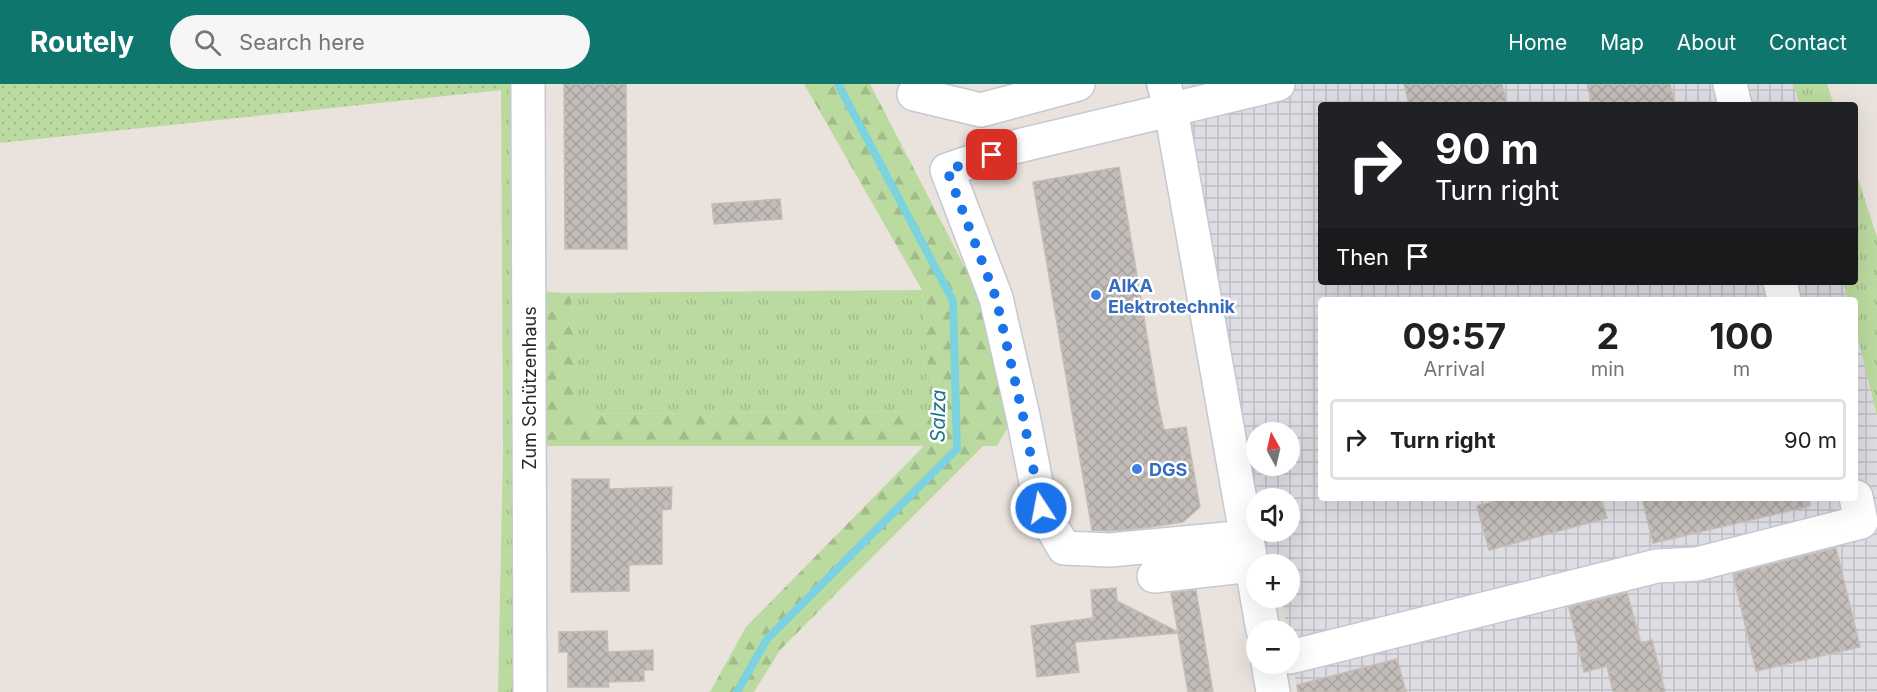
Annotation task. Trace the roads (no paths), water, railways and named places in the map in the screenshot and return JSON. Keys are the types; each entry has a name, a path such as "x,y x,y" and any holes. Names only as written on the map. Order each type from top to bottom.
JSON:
{"street":[{"name":"Zum Schützenhaus","path":"528,84 530,692"},
{"path":"914,94 981,110 1078,84"},
{"path":"1246,573 1110,550 1064,548 1041,508 996,298 947,170 1168,97 1278,84"},
{"path":"1730,84 1734,102"},
{"path":"1168,97 1249,554"},
{"path":"1300,655 1657,566 1697,564 1861,522 1857,501"},
{"path":"1154,576 1246,574"},
{"path":"1270,674 1273,692"}],"waterway":[{"name":"Salza","path":"737,692 767,639 957,449 953,301 838,84"}],"place":[{"name":"AIKA Elektrotechnik","path":"1096,295"},
{"name":"DGS","path":"1137,469"}]}
